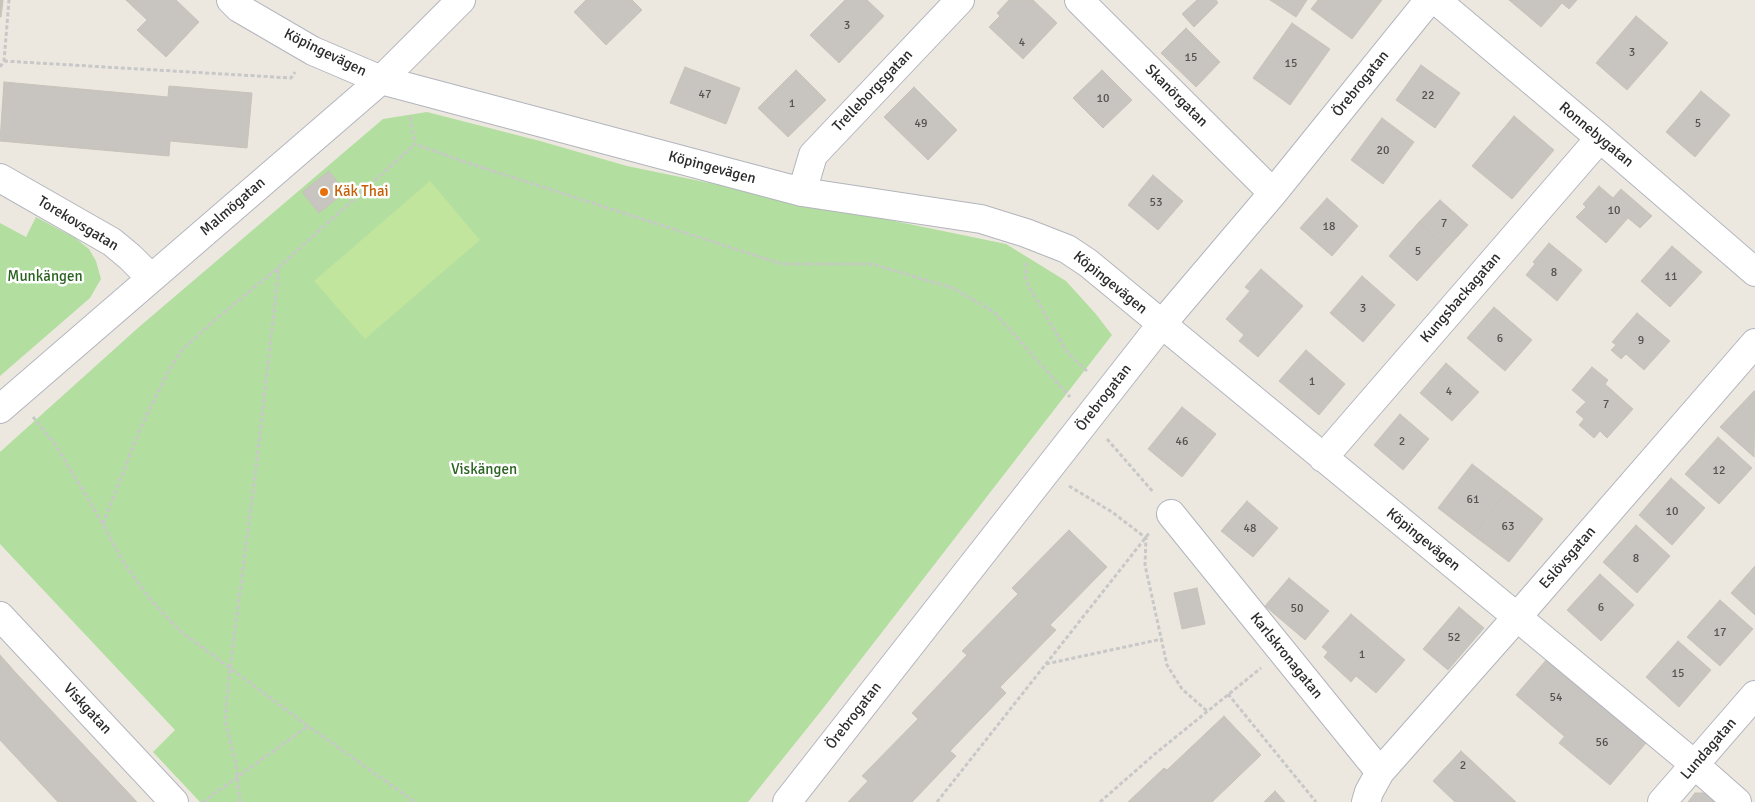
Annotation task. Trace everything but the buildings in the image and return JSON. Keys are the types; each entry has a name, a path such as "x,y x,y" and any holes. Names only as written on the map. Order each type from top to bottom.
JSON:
{"street":[{"name":"Köpingevägen","path":"231,0 239,8 313,51 382,80 802,192 981,219 1026,232 1067,249 1088,263 1517,617 1737,802"},
{"name":"Malmögatan","path":"7,402 382,80 460,0"},
{"name":"Trelleborgsgatan","path":"802,192 813,155 960,0"},
{"name":"Skanörgatan","path":"1079,0 1273,192"},
{"name":"Örebrogatan","path":"787,802 1161,325 1273,192 1429,0"},
{"name":"Ronnebygatan","path":"1436,0 1755,272"},
{"name":"Kungsbackagatan","path":"1323,458 1600,138"},
{"name":"Torekovsgatan","path":"0,178 112,242 151,278"},
{"name":"Eslövsgatan","path":"1380,772 1755,343"},
{"name":"Karlskronagatan","path":"1170,512 1380,772"},
{"name":"Viskgatan","path":"0,616 174,802"},
{"name":"Lundagatan","path":"1662,802 1755,695"},
{"path":"1366,802 1369,792 1380,772"}],"path":[{"path":"0,67 4,61 9,0"},
{"path":"4,61 291,78 313,51"},
{"path":"103,524 140,429 168,372 182,350 210,324 279,267 415,144 782,264 872,264 953,288 994,312 1170,512 1146,538 936,802"},
{"path":"1026,232 1026,281 1068,352 1108,392"},
{"path":"240,802 236,764 225,720 279,267"},
{"path":"7,402 55,444 103,524 122,560 150,599 179,630 308,726 415,802"},
{"path":"1073,478 1068,485 1112,512 1146,538"},
{"path":"1146,538 1145,565 1167,666 1182,689 1207,711"},
{"path":"1046,664 1162,639"},
{"path":"1100,802 1282,650"},
{"path":"1228,694 1316,802"},
{"path":"203,802 308,726"}],"green space":[{"name":"Viskängen","path":"427,112 627,166 1006,244 1066,281 1112,335 821,711 748,802 200,802 153,752 175,730 0,544 0,452 139,327 383,119"},
{"path":"430,181 480,240 365,339 314,281"},
{"name":"Munkängen","path":"36,217 75,238 89,249 96,261 101,279 90,298 0,376 0,223 26,237"}],"place":[{"name":"Käk Thai","path":"324,192"}]}
